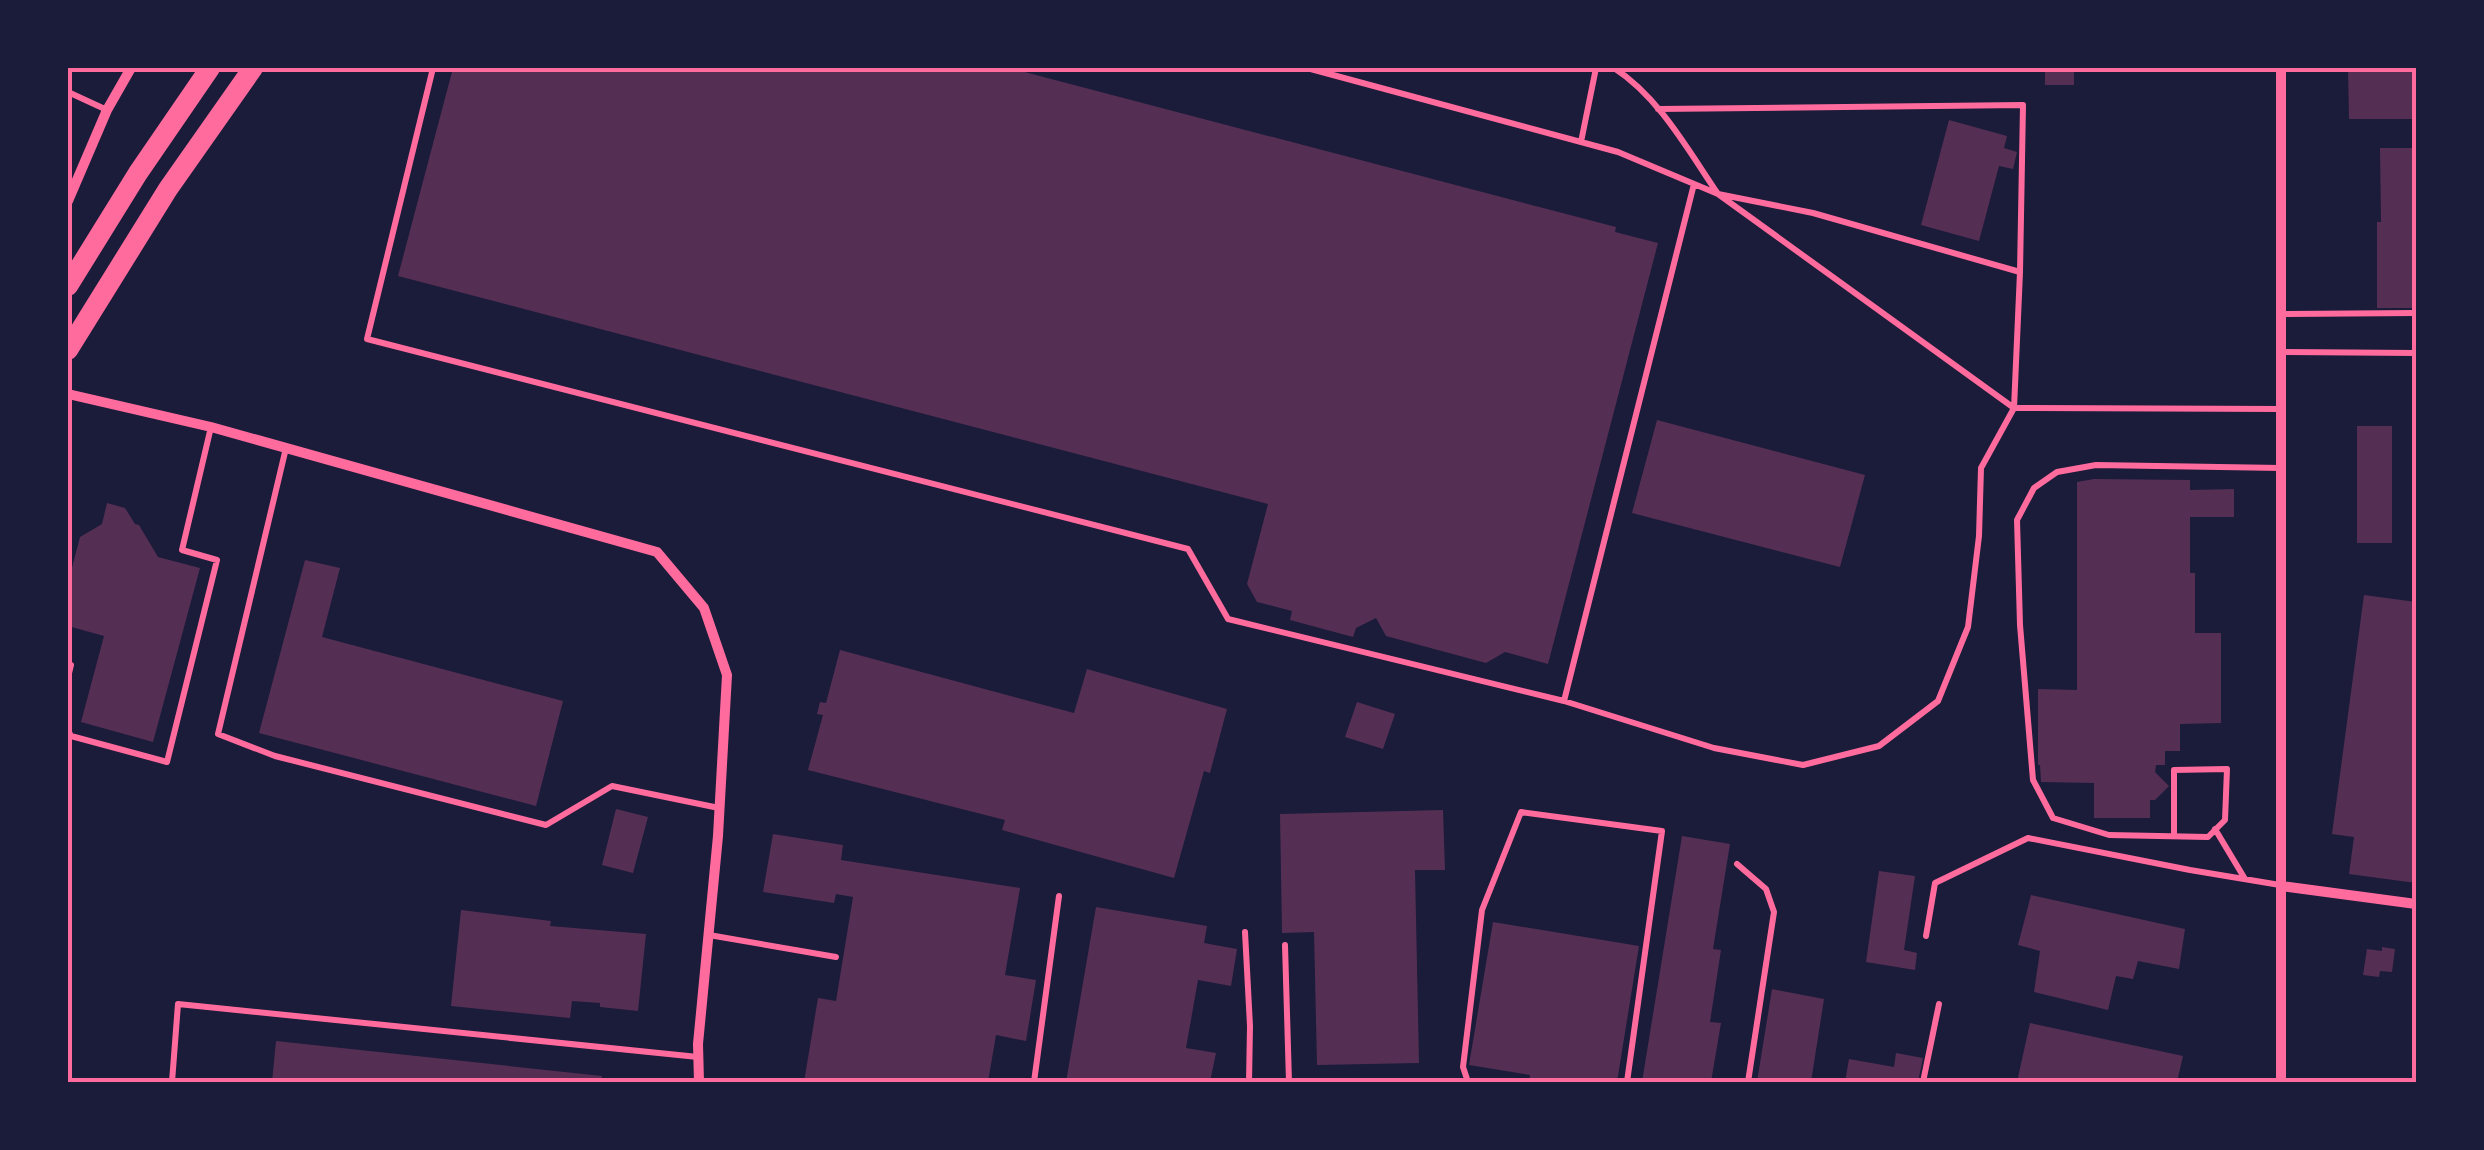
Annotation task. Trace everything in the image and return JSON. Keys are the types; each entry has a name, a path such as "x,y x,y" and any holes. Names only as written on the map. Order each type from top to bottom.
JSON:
{"highway":[{"path":"68,286 138,172 210,68"},
{"path":"68,350 168,189 254,68"}],"street":[{"path":"68,200 130,68"},
{"path":"2281,68 2281,1082"},
{"path":"68,394 211,427 657,552 704,608 726,675 720,808 698,1082"},
{"path":"2281,886 2416,904"}],"lane":[{"path":"433,68 367,339 1188,549 1228,619 1564,701 1714,748 1803,765 1879,746 1938,701 1968,627 1979,536 1981,468 2014,408 2023,105 1658,109"},
{"path":"1306,68 1618,152 1718,194 1814,213 2020,272"},
{"path":"1581,142 1596,68"},
{"path":"1614,68 1658,109 1718,194 2014,408 2281,409"},
{"path":"68,92 107,110"},
{"path":"1564,701 1694,184"},
{"path":"2281,314 2416,314"},
{"path":"2281,352 2416,353"},
{"path":"68,730 71,736 167,762 217,560 182,550 211,427"},
{"path":"286,448 218,734 275,756 546,826 612,786 720,808"},
{"path":"2174,836 2174,770 2226,769 2225,820 2208,837 2108,835 2053,818 2032,780 2020,625 2017,520 2034,488 2058,472 2096,465 2281,468"},
{"path":"68,677 70,665"},
{"path":"1468,1082 1463,1067 1482,910 1521,812 1662,831 1627,1082"},
{"path":"2216,830 2245,880"},
{"path":"1926,936 1936,883 2028,838 2281,886"},
{"path":"1737,864 1766,890 1774,912 1748,1082"},
{"path":"1034,1082 1059,896"},
{"path":"1245,932 1250,1082"},
{"path":"708,935 836,956"},
{"path":"1285,945 1289,1082"},
{"path":"172,1082 178,1004 698,1057"},
{"path":"1923,1082 1939,1004"}],"building":[{"path":"453,68 1009,68 1616,227 1615,232 1658,243 1548,664 1505,652 1486,663 1386,636 1376,618 1356,628 1353,637 1290,620 1292,611 1257,602 1247,584 1268,504 398,276"},
{"path":"2045,68 2074,68 2074,85 2045,85"},
{"path":"2348,68 2416,68 2416,119 2349,119"},
{"path":"1949,120 2007,136 2004,148 2017,152 2013,169 1999,166 1979,241 1921,225"},
{"path":"2380,148 2416,148 2416,308 2377,308"},
{"path":"1657,420 1865,475 1840,567 1632,513"},
{"path":"2357,426 2392,426 2392,543 2357,543"},
{"path":"2190,480 2190,490 2234,489 2234,517 2190,517 2195,633 2221,633 2221,723 2180,724 2180,751 2165,751 2165,765 2156,765 2155,772 2169,786 2150,800 2150,818 2094,818 2094,783 2041,782 2038,765 2038,689 2077,690 2077,482"},
{"path":"107,503 125,508 158,557 200,568 153,742 81,722 104,636 68,626 68,583 80,537 102,524"},
{"path":"305,560 340,568 322,637 563,701 536,806 259,733"},
{"path":"2364,595 2416,602 2416,883 2349,874 2354,837 2332,834"},
{"path":"840,650 1074,713 1087,669 1227,709 1210,773 1204,771 1174,878 1002,830 1005,820 808,770 823,715 817,714 820,702 826,703"},
{"path":"1357,702 1395,714 1383,749 1345,737"},
{"path":"616,809 648,817 633,873 602,865"},
{"path":"1443,810 1445,870 1415,870 1419,1063 1317,1065 1314,932 1282,933 1280,814"},
{"path":"773,834 843,845 841,860 1020,888 1005,975 1036,980 1026,1041 996,1035 988,1082 804,1082 818,998 836,1001 853,897 836,894 834,903 763,892"},
{"path":"1682,836 1730,844 1713,949 1721,950 1710,1022 1721,1023 1711,1082 1642,1082"},
{"path":"1879,871 1915,876 1904,950 1917,953 1915,970 1866,962"},
{"path":"2031,895 2185,929 2179,969 2138,961 2133,979 2116,976 2108,1010 2034,992 2040,951 2018,945"},
{"path":"1096,907 1207,926 1204,943 1237,949 1231,986 1198,980 1186,1048 1216,1053 1210,1082 1066,1082"},
{"path":"461,910 551,921 550,926 646,934 638,1011 572,1001 570,1018 451,1006"},
{"path":"1493,922 1639,946 1617,1082 1529,1082 1530,1075 1469,1065"},
{"path":"2382,947 2395,949 2392,972 2380,971 2379,977 2363,975 2367,949 2382,951"},
{"path":"1772,989 1824,999 1811,1082 1757,1082"},
{"path":"2030,1023 2183,1056 2177,1082 2017,1082"},
{"path":"276,1041 602,1076 601,1082 272,1082"},
{"path":"1896,1053 1923,1058 1918,1082 1845,1082 1849,1059 1894,1067"}]}
